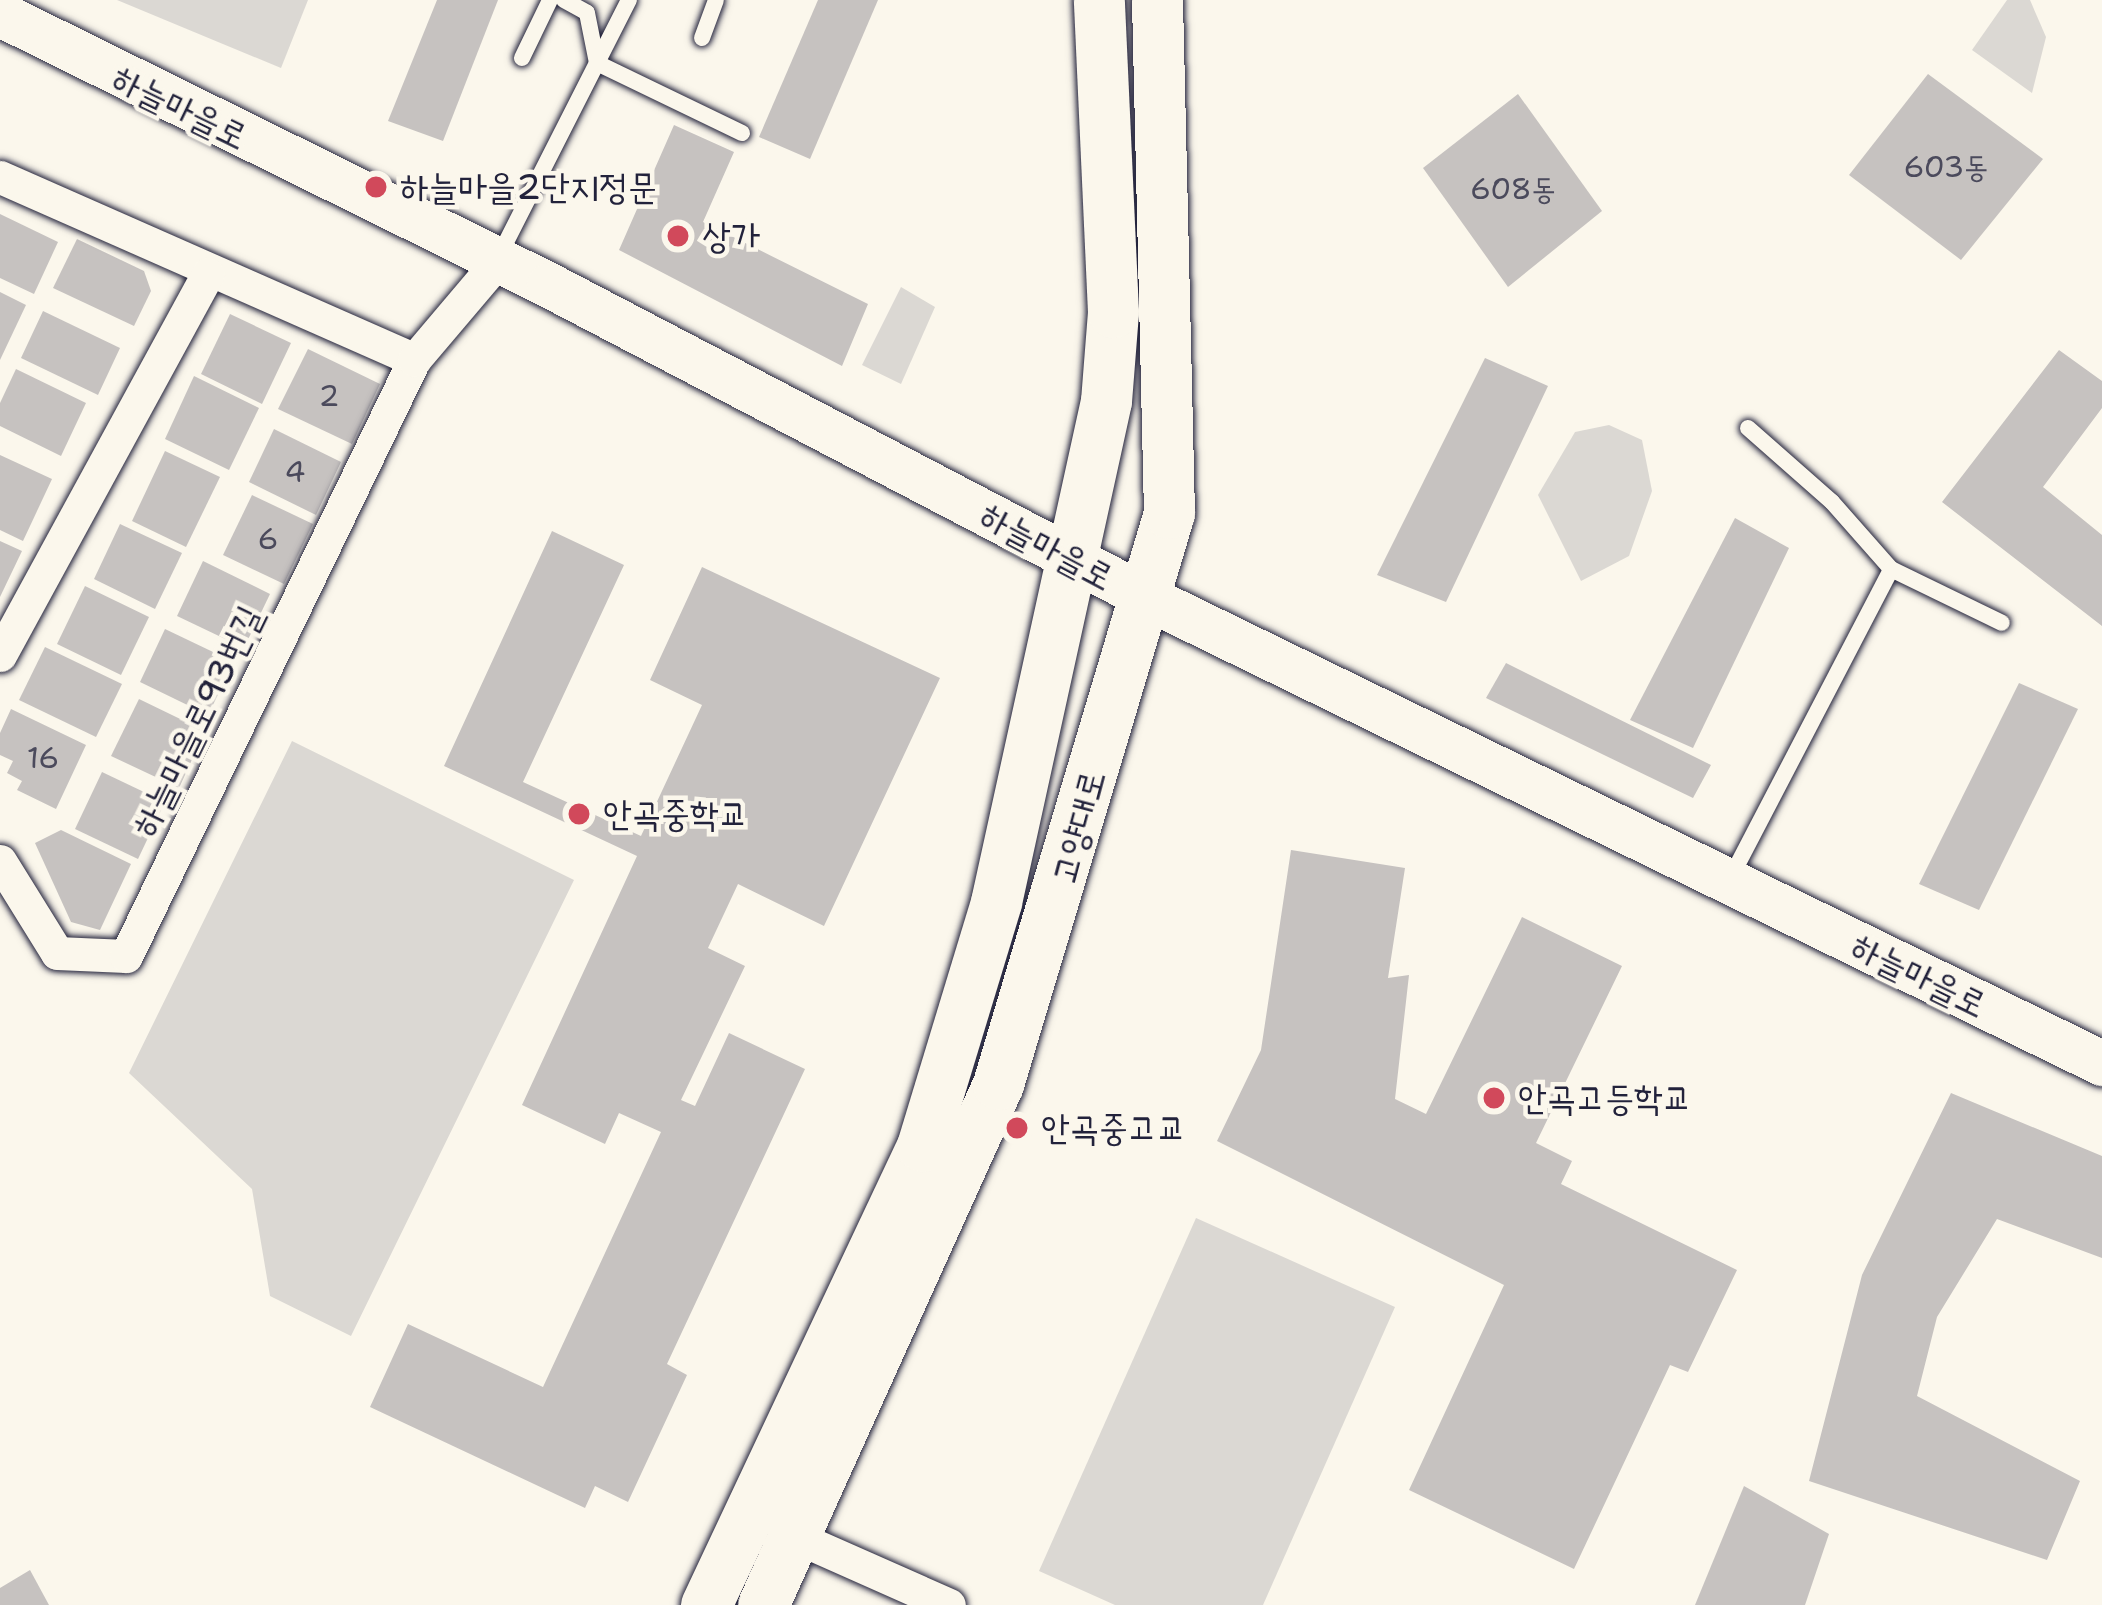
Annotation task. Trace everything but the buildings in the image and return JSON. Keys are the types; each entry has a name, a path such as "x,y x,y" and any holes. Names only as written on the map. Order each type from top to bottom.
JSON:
{"main road":[{"name":"고양대로","path":"706,1605 922,1146 996,902 1100,438 1113,312 1099,0"},
{"name":"고양대로","path":"763,1605 798,1538 998,1084 1169,513 1173,449 1157,0"},
{"name":"하늘마을로","path":"0,14 497,262 1146,597 2102,1064"}],"street":[{"path":"0,177 208,274 415,360"},
{"name":"하늘마을로93번길","path":"0,861 57,953 126,956 415,360 497,262"},
{"path":"0,655 208,274"},
{"path":"798,1538 949,1605"}],"lane":[{"path":"522,58 550,0"},
{"path":"564,0 587,13 597,63"},
{"path":"497,262 629,0"},
{"path":"702,38 716,0"},
{"path":"597,63 742,133"},
{"path":"1748,428 1891,569 2002,623"},
{"path":"1728,884 1891,569"}],"shaded area":[{"path":"117,0 308,0 281,68"},
{"path":"2007,0 2030,0 2046,37 2032,93 1972,50"},
{"path":"901,287 935,307 901,384 862,365"},
{"path":"1609,425 1642,440 1652,491 1629,556 1581,581 1538,495 1575,432"},
{"path":"292,741 574,880 351,1336 270,1296 252,1189 129,1073"},
{"path":"1196,1218 1395,1307 1263,1605 1115,1605 1039,1571"}],"place":[{"name":"하늘마을2단지정문","path":"376,187"},
{"name":"상가","path":"678,236"},
{"name":"안곡중학교","path":"579,814"},
{"name":"안곡고등학교","path":"1494,1098"},
{"name":"안곡중고교","path":"1017,1128"}]}
